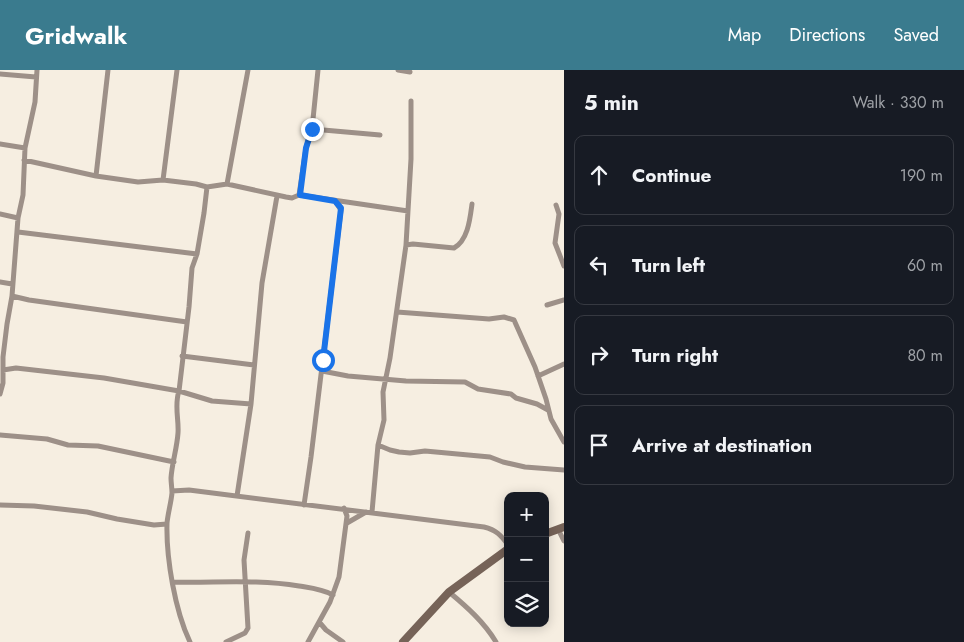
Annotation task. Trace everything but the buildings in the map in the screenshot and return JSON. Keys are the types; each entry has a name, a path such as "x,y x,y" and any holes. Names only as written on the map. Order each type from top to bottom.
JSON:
{"main road":[{"path":"549,532 561,528"},
{"path":"403,642 449,592 504,552"}],"street":[{"path":"0,394 4,370 2,357 12,296 18,218 23,194 25,148 35,102 37,70"},
{"path":"96,176 108,70"},
{"path":"163,180 177,70"},
{"path":"227,184 248,70"},
{"path":"300,195 306,148 312,129 318,70"},
{"path":"398,70 410,72"},
{"path":"0,74 36,77"},
{"path":"369,512 378,445 384,420 385,379 406,245 411,160 411,101"},
{"path":"312,129 380,135"},
{"path":"0,144 25,148"},
{"path":"24,160 96,176 138,182 163,180 207,187 227,184 277,196 292,198 300,195 408,211"},
{"path":"190,642 181,620 170,562 167,524 179,422 176,402 179,391 192,268 204,213 207,187"},
{"path":"237,496 251,404 262,283 277,196"},
{"path":"304,505 341,210 335,201"},
{"path":"406,245 454,248 460,244 469,222 472,204"},
{"path":"556,205 559,214 555,242 564,266"},
{"path":"0,214 18,218"},
{"path":"18,232 196,254"},
{"path":"0,282 12,284"},
{"path":"12,296 187,322"},
{"path":"547,305 564,300"},
{"path":"397,312 489,319 510,318 514,320 538,376 551,419 564,441"},
{"path":"182,356 254,365"},
{"path":"538,376 564,364"},
{"path":"4,370 16,368 42,370 104,378 179,391 206,400 251,404"},
{"path":"322,371 348,376 422,382 465,382 478,389 511,394 516,398 538,404 548,410"},
{"path":"0,435 47,439 68,445 98,446 174,462"},
{"path":"378,445 399,452 425,451 490,457 525,467 564,470"},
{"path":"172,491 189,490 484,527 493,529 504,539"},
{"path":"0,505 34,506 87,512 154,525 167,524"},
{"path":"308,642 320,623 339,577 347,516 344,508"},
{"path":"346,523 369,512"},
{"path":"561,528 564,541"},
{"path":"226,642 244,633 248,628 244,581 244,550 248,533"},
{"path":"174,582 244,581 279,583 326,591 333,595"},
{"path":"449,592 467,607 496,642"},
{"path":"320,623 326,630 343,642"}],"route":[{"path":"312,129 306,148 300,195 335,201 341,208 323,360"}]}
